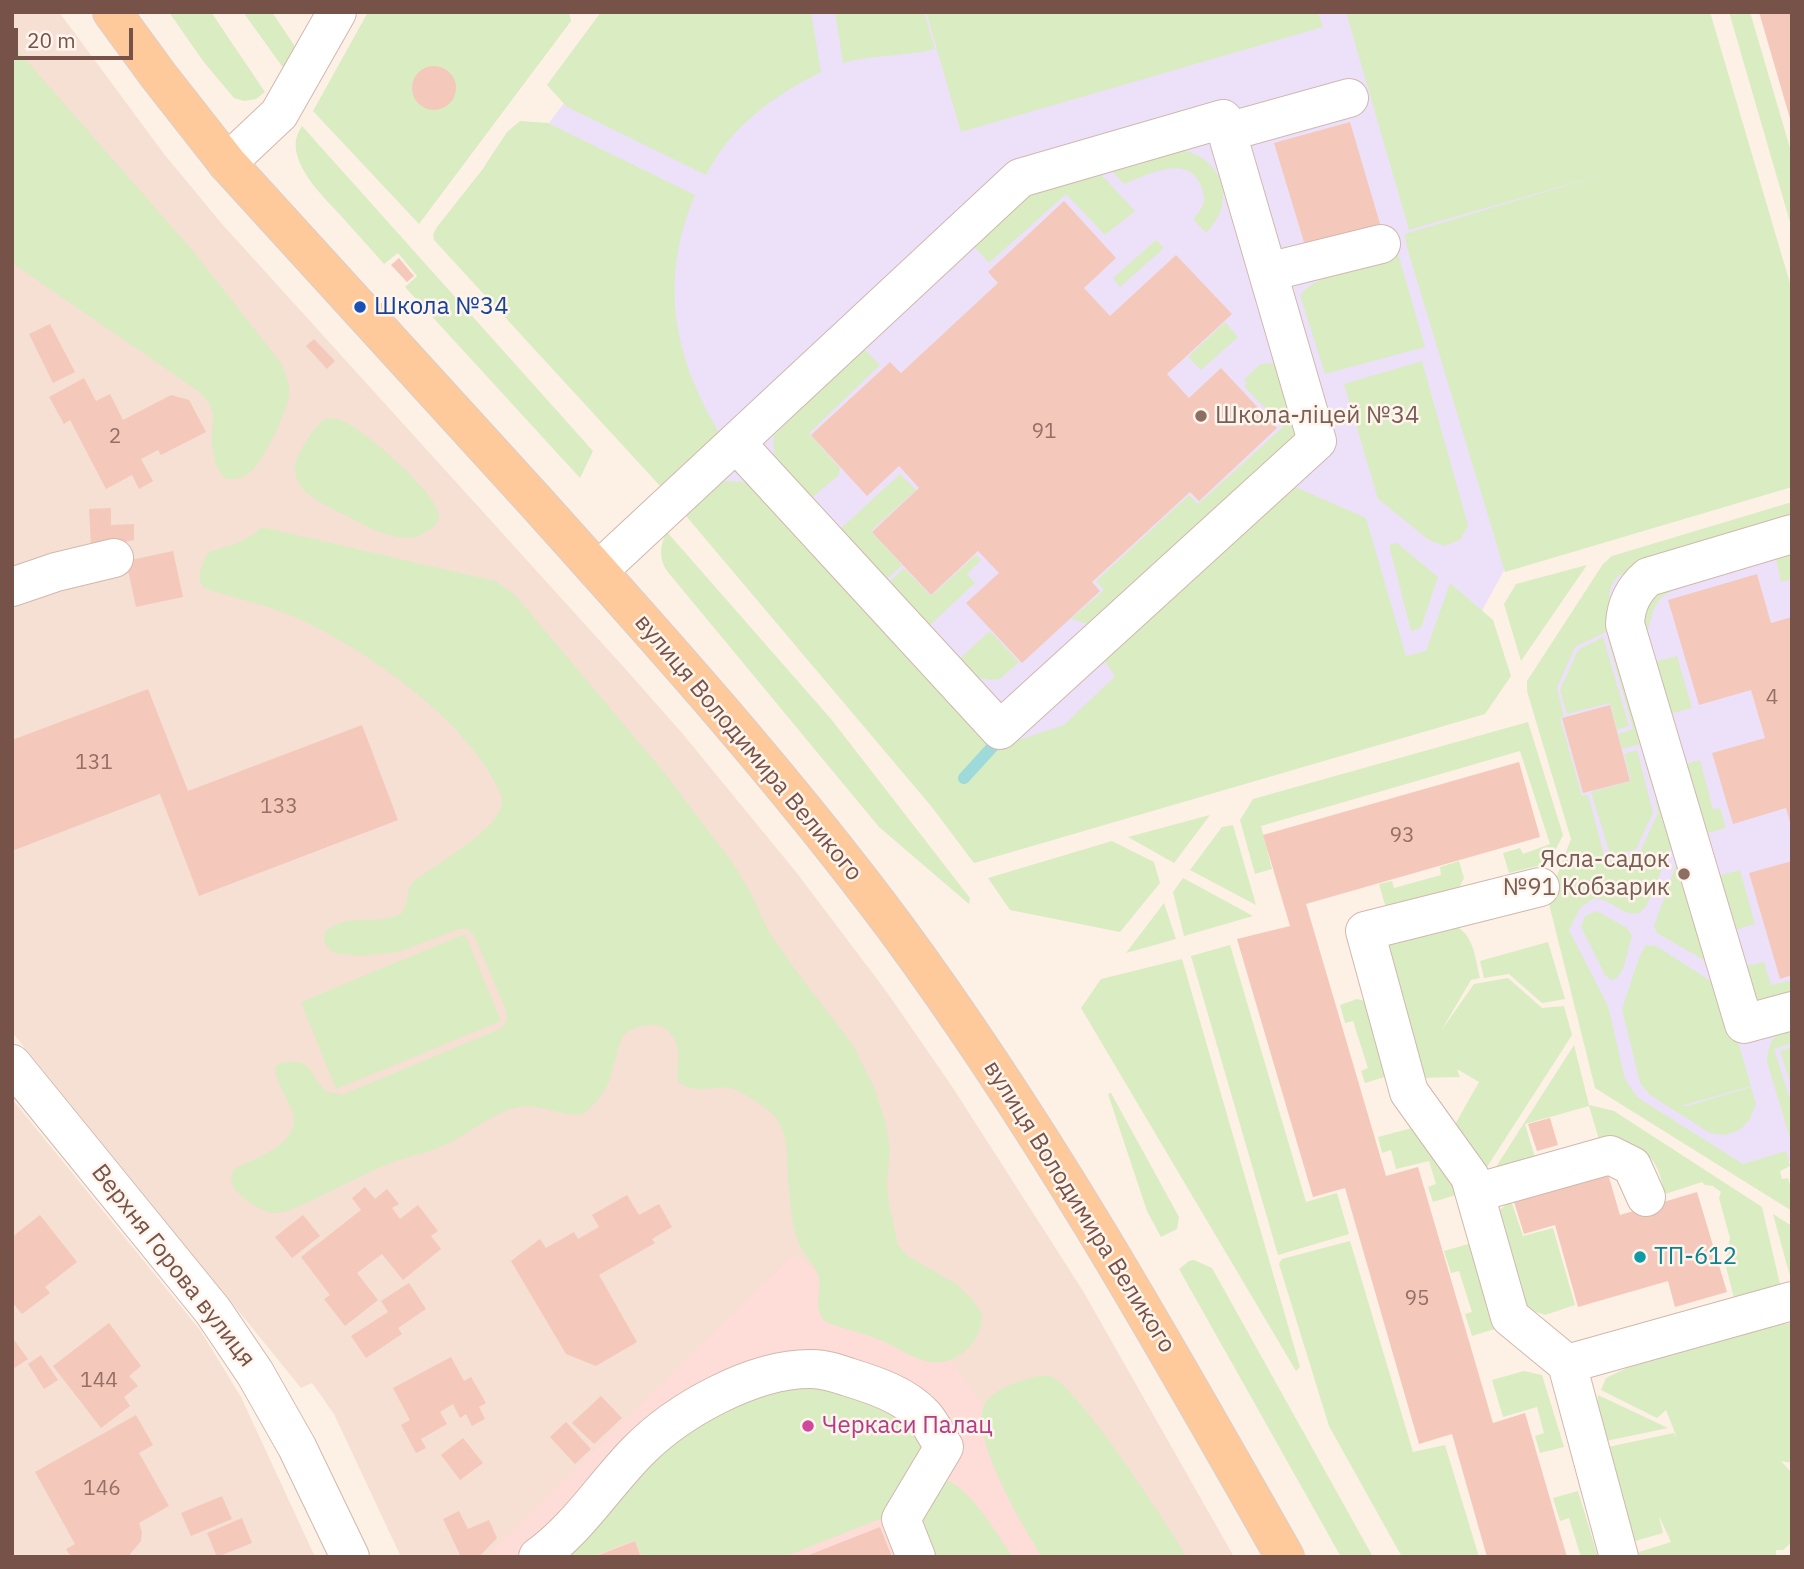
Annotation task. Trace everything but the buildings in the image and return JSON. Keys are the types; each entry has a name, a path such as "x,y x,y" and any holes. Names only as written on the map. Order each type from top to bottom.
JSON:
{"main road":[{"name":"вулиця Володимира Великого","path":"112,12 227,163 710,696 791,792 896,928 1022,1108 1125,1275 1285,1557"}],"street":[{"path":"227,163 279,114 337,12"},
{"path":"1227,132 1349,98"},
{"path":"598,571 1020,178 1223,119 1317,441 1000,730 736,443"},
{"path":"1268,272 1381,244"},
{"path":"1792,534 1648,577 1630,599 1625,624 1744,1024 1792,1011"},
{"path":"12,587 56,572 114,558"},
{"path":"1540,887 1365,931 1409,1092 1470,1177 1510,1317 1567,1364 1619,1557"},
{"name":"Верхня Горова вулиця","path":"12,1064 220,1322 256,1373 297,1447 350,1557"},
{"path":"1475,1193 1610,1156 1632,1166 1646,1197"},
{"path":"1567,1364 1792,1301"},
{"path":"538,1557 579,1521 639,1450 678,1418 740,1385 814,1368 867,1383 904,1400 924,1416 944,1447 901,1519 916,1557"}],"shaded area":[{"path":"12,12 59,12 164,154 222,224 620,663 682,733 796,872 886,991 953,1088 1083,1291 1234,1557 401,1557 334,1414 312,1383 301,1388 12,1032"},
{"name":"Школа-ліцей №34","path":"632,12 1680,12 1789,396 1546,494 1434,698 994,815 463,238"},
{"name":"Ясла-садок №91 Кобзарик","path":"1792,511 1792,1160 1746,1175 1613,1093 1560,908 1593,839 1548,686 1609,568"},
{"path":"12,1099 200,1330 241,1397 315,1557 12,1557"},
{"name":"Черкаси Палац","path":"792,1255 941,1346 1090,1557 485,1557"}],"green space":[{"path":"169,12 211,12 265,92 256,99 244,101 234,98 203,61"},
{"path":"243,12 272,12 298,51 284,69"},
{"path":"368,12 569,12 571,21 419,224 313,111"},
{"path":"601,12 811,12 821,72 755,114 728,141 706,175 567,107 547,85"},
{"path":"835,12 924,12 935,49 843,63"},
{"path":"926,12 1318,12 1323,27 961,132"},
{"path":"1346,12 1710,12 1792,290 1792,487 1505,572 1405,234 1618,170 1409,230"},
{"path":"1729,12 1750,12 1792,155 1792,229"},
{"path":"12,44 193,251 281,363 289,387 287,403 267,448 255,467 246,475 224,478 215,463 212,446 213,414 209,402 197,390 12,263"},
{"path":"520,121 548,123 695,195 677,259 677,319 692,379 722,437 661,487 434,240 433,234 437,227 482,170 507,132"},
{"path":"302,126 593,451 580,478 405,287 417,276 398,253 384,264 316,189 300,164 296,151 296,138"},
{"path":"1176,150 1197,155 1214,168 1219,177 1223,199 1221,210 1206,233 1193,219 1201,209 1204,198 1196,178 1188,171 1157,171 1124,184 1109,168"},
{"path":"1098,171 1135,211 1105,235 1066,194 989,263 972,244 1027,192"},
{"path":"1156,240 1164,248 1120,287 1113,278"},
{"path":"1397,250 1425,347 1325,374 1300,295 1318,281"},
{"path":"1225,322 1238,337 1201,370 1188,357"},
{"path":"863,348 880,365 809,433 840,468 839,475 808,501 778,463 773,445 774,435"},
{"path":"1422,361 1468,525 1461,539 1445,546 1429,540 1378,499 1344,384"},
{"path":"1277,363 1296,432 1294,438 1088,624 1071,619 1104,590 1096,581 1189,495 1198,504 1283,427 1244,386 1247,383 1244,379 1261,364"},
{"path":"325,419 339,419 351,425 398,462 426,492 435,506 439,516 436,525 426,533 414,537 391,536 361,524 305,491 295,473 296,461 310,436"},
{"path":"900,474 916,490 871,531 902,565 884,582 837,532"},
{"path":"721,481 745,482 759,489 1012,742 1064,725 1115,676 1103,659 1286,483 1366,518 1406,656 1426,651 1450,583 1493,620 1511,676 1485,714 974,863 931,806 681,510"},
{"path":"1792,502 1792,522 1619,575 1609,594 1616,627 1575,647 1557,688 1564,716 1560,718 1582,796 1588,795 1606,862 1639,854 1658,813 1656,800 1667,797 1678,831 1647,905 1640,913 1634,914 1594,898 1581,907 1569,930 1608,1006 1625,1079 1637,1097 1743,1164 1786,1151 1790,1166 1780,1171 1782,1179 1788,1178 1792,1191 1792,1211 1595,1088 1548,900 1571,839 1527,691 1527,681 1603,564 1612,556"},
{"path":"262,527 495,581 516,596 662,770 732,862 769,932 854,1047 876,1092 886,1125 890,1149 888,1199 898,1245 908,1256 956,1284 972,1299 982,1314 982,1319 978,1333 968,1348 944,1362 921,1360 875,1338 824,1321 818,1305 818,1274 799,1244 795,1230 786,1143 781,1126 769,1111 735,1089 694,1089 679,1083 675,1041 671,1033 656,1025 639,1027 623,1035 606,1087 583,1114 566,1114 524,1106 515,1108 489,1119 457,1139 388,1164 284,1212 275,1213 261,1209 236,1190 231,1181 234,1169 277,1147 292,1131 294,1120 277,1078 275,1067 278,1064 304,1064 327,1092 342,1095 500,1029 507,1018 474,935 468,929 459,929 399,952 362,956 331,951 324,942 324,933 332,926 351,921 382,919 402,913 413,882 488,826 497,816 502,799 492,777 458,731 412,689 386,670 334,637 297,618 204,588 200,575 208,552 243,540"},
{"path":"667,532 831,719 970,898 969,904 879,827 667,571 661,552"},
{"path":"1397,543 1438,577 1421,628 1411,631 1389,545"},
{"path":"1792,544 1792,579 1781,582 1774,549"},
{"path":"976,555 981,560 967,574 975,583 926,629 885,586 904,568 931,596"},
{"path":"1587,565 1521,661 1504,604 1516,584"},
{"path":"1697,572 1700,582 1664,595 1655,608 1648,630 1641,631 1649,595"},
{"path":"990,631 1019,662 1000,679 976,676 957,661"},
{"path":"1619,636 1662,787 1653,790 1640,744 1622,749 1618,734 1633,729 1608,639"},
{"path":"1603,637 1629,726 1617,730 1610,703 1567,714 1560,690 1578,650"},
{"path":"1677,656 1692,708 1665,715 1650,663"},
{"path":"1528,722 1563,835 1549,863 1509,873 1503,853 1520,848 1523,854 1550,844 1520,751 1261,826 1272,869 1255,874 1240,820 1253,799"},
{"path":"1637,750 1653,813 1636,849 1611,857 1591,792 1631,781 1624,754"},
{"path":"1700,760 1713,809 1720,808 1726,828 1700,835 1681,765"},
{"path":"1210,815 1174,863 1128,837"},
{"path":"1233,825 1256,905 1190,870 1222,827"},
{"path":"1112,841 1154,862 1160,883 1120,932 1010,910 988,878"},
{"path":"1459,861 1464,878 1459,888 1386,908 1379,884 1392,881 1394,888 1441,875 1440,867"},
{"path":"1679,863 1708,959 1704,960 1657,933 1654,926"},
{"path":"1740,870 1755,924 1729,932 1713,877"},
{"path":"1183,878 1253,916 1184,936 1173,892"},
{"path":"1164,903 1176,939 1126,953"},
{"path":"1597,911 1627,928 1632,936 1623,969 1616,979 1611,980 1605,975 1581,927 1585,916"},
{"path":"1453,925 1469,940 1480,978 1471,980 1441,1031 1474,984 1508,978 1542,1008 1564,1006 1572,1035 1487,1167 1453,1128 1479,1082 1457,1069 1460,1077 1417,1078 1387,950 1392,941"},
{"path":"465,934 501,1021 336,1089 301,1002"},
{"path":"1548,942 1565,999 1542,1003 1509,974 1484,978 1480,961"},
{"path":"1230,945 1306,1202 1337,1193 1349,1234 1278,1255 1191,956"},
{"path":"1646,945 1656,946 1713,983 1726,1000 1751,1086 1681,1106 1751,1087 1756,1104 1750,1119 1740,1130 1725,1135 1710,1133 1650,1095 1640,1083 1622,1009 1640,955"},
{"path":"1182,959 1300,1367 1296,1371 1081,1008 1101,979"},
{"path":"1764,962 1771,985 1792,980 1792,1001 1765,1004 1751,994 1740,967"},
{"path":"1357,999 1365,1001 1388,1076 1365,1083 1361,1071 1368,1068 1353,1021 1345,1023 1340,1005"},
{"path":"1792,1024 1792,1043 1774,1049 1792,1106 1792,1145 1767,1062 1773,1039 1781,1030"},
{"path":"1574,1045 1589,1105 1614,1111 1762,1207 1780,1284 1734,1298 1725,1263 1730,1238 1719,1198 1721,1192 1702,1182 1665,1194 1657,1169 1647,1155 1630,1151 1603,1153 1589,1106 1525,1124 1537,1164 1494,1170"},
{"path":"1792,1047 1792,1088 1780,1051"},
{"path":"1111,1093 1179,1217 1177,1229 1161,1237 1147,1211 1108,1094"},
{"path":"1412,1128 1459,1194 1433,1202 1428,1187 1436,1184 1429,1161 1396,1169 1391,1150 1382,1153 1378,1137"},
{"path":"1511,1200 1523,1236 1553,1228 1575,1305 1545,1315 1528,1309 1494,1215"},
{"path":"1773,1214 1792,1226 1791,1280"},
{"path":"1350,1241 1413,1452 1445,1445 1479,1557 1402,1557 1329,1426 1279,1264 1282,1259"},
{"path":"1472,1243 1498,1328 1472,1336 1465,1314 1472,1312 1459,1271 1451,1273 1444,1251"},
{"path":"1194,1260 1212,1268 1373,1557 1341,1557 1179,1269"},
{"path":"1780,1322 1792,1325 1792,1463 1781,1461 1792,1473 1792,1542 1783,1550 1776,1550 1776,1557 1640,1557 1639,1552 1671,1542 1659,1516 1663,1533 1635,1541 1608,1447 1674,1433 1677,1438 1666,1410 1657,1418 1601,1390 1606,1378 1629,1367"},
{"path":"1524,1371 1542,1375 1564,1447 1540,1453 1535,1436 1544,1433 1537,1407 1503,1417 1492,1380"},
{"path":"1039,1376 1050,1376 1063,1385 1080,1404 1122,1458 1187,1557 1042,1557 1011,1504 990,1457 982,1416 986,1402 997,1392"},
{"path":"811,1384 888,1413 901,1422 922,1448 885,1517 784,1557 642,1557 635,1540 591,1557 570,1557 577,1543 656,1452 734,1402"},
{"path":"1598,1395 1668,1428 1606,1441 1597,1404"},
{"path":"945,1480 964,1491 973,1501 1013,1557 923,1557 916,1529"},
{"path":"1578,1491 1598,1557 1581,1557 1569,1518 1560,1521 1553,1498"}],"waterway":[{"path":"964,778 995,744 999,734"}],"place":[{"name":"Школа №34","path":"360,307"},
{"name":"Школа-ліцей №34","path":"1201,416"},
{"name":"Ясла-садок №91 Кобзарик","path":"1684,874"},
{"name":"ТП-612","path":"1640,1257"},
{"name":"Черкаси Палац","path":"808,1426"}]}
